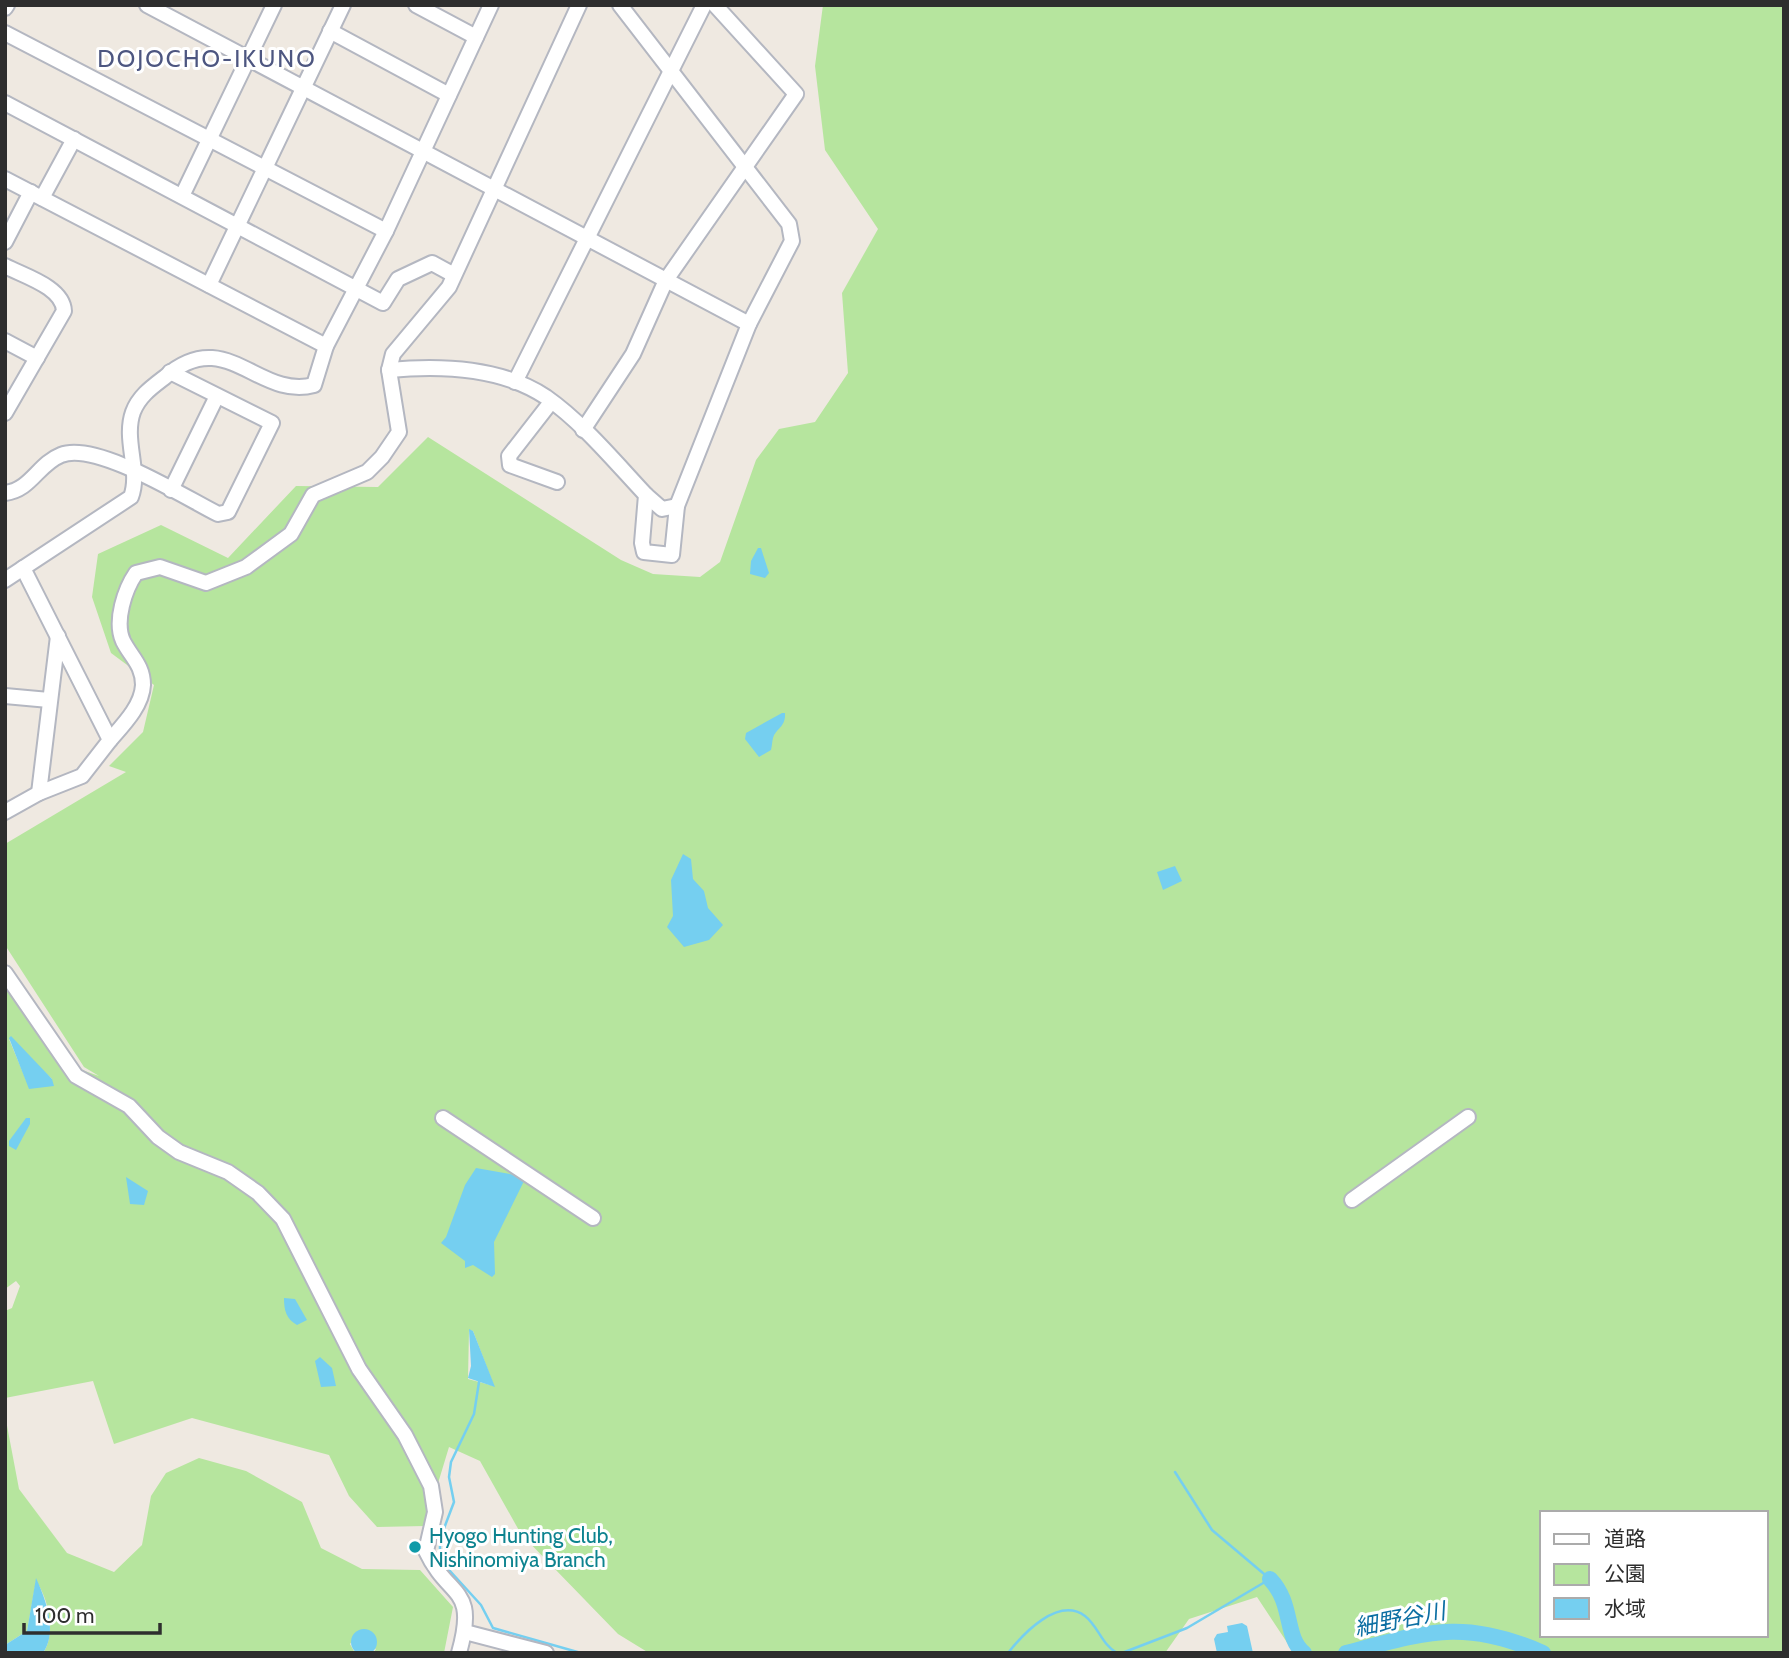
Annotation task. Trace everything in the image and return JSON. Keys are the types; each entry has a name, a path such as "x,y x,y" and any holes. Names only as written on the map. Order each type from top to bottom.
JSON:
{"street":[{"path":"148,5 749,324"},
{"path":"182,196 274,5"},
{"path":"209,285 343,5"},
{"path":"416,5 476,37"},
{"path":"5,580 131,497 134,488 130,433 132,414 141,398 170,372 190,359 212,357 299,389 314,385 326,346 386,231 491,5"},
{"path":"5,812 39,793 82,776 127,720 140,699 143,685 140,666 122,639 120,629 129,582 136,573 160,567 206,583 246,567 291,534 313,495 367,472 383,457 399,432 390,370 393,354 449,287 579,5"},
{"path":"620,5 789,224 792,241 749,324 677,506 672,555 644,552 642,543 646,495"},
{"path":"515,382 704,5"},
{"path":"583,430 633,354 666,280 796,94 715,5"},
{"path":"330,31 449,94"},
{"path":"5,33 386,231"},
{"path":"5,103 383,303 398,279 432,263 454,275"},
{"path":"5,242 74,139"},
{"path":"5,178 326,346"},
{"path":"5,266 57,293 64,301 64,311 5,413"},
{"path":"5,341 37,358"},
{"path":"390,370 432,366 462,369 515,382 551,402 662,509 677,506"},
{"path":"5,493 20,490 46,463 67,453 95,455 218,514 228,512 272,423 170,372"},
{"path":"171,491 217,396"},
{"path":"551,402 509,456 510,465 557,482"},
{"path":"23,568 110,740"},
{"path":"39,793 58,636"},
{"path":"5,696 49,700"},
{"path":"5,974 76,1076 129,1105 158,1137 179,1153 228,1172 258,1193 283,1219 353,1358 405,1435 431,1486 435,1512 426,1551 463,1598 467,1614 459,1653"},
{"path":"1352,1200 1468,1117"},
{"path":"443,1118 593,1218"},
{"path":"465,1632 545,1653"}],"green space":[{"path":"823,5 1784,5 1784,1653 1294,1653 1257,1597 1189,1619 1165,1653 649,1653 618,1634 521,1534 480,1461 449,1447 425,1526 377,1527 349,1496 329,1455 192,1418 114,1444 93,1381 5,1398 5,1311 12,1308 20,1286 16,1281 5,1289 5,973 82,1070 99,1076 84,1067 5,945 5,844 126,772 109,766 143,732 154,685 111,653 92,597 98,554 161,525 228,558 296,486 378,487 428,437 621,560 653,574 700,577 720,562 756,460 779,429 815,422 848,373 842,293 878,229 825,150 815,66","holes":["9,1039 52,1079 26,1080","469,1330 473,1331 494,1386 468,1379"]},
{"path":"5,1415 19,1489 67,1553 114,1572 142,1545 151,1496 166,1473 199,1458 246,1471 302,1502 321,1548 362,1569 420,1570 453,1607 444,1653 373,1653 376,1649 353,1640 350,1644 355,1653 43,1653 50,1627 44,1597 36,1581 27,1631 5,1645"}],"water":[{"path":"758,548 761,548 769,573 765,578 750,574 751,561"},
{"path":"785,713 784,721 774,735 771,750 759,757 745,739 746,733"},
{"path":"683,854 691,859 693,879 704,891 708,908 723,925 709,940 684,947 667,927 673,916 671,880"},
{"path":"1175,866 1182,881 1163,890 1157,872"},
{"path":"11,1036 52,1079 54,1086 29,1089 9,1038"},
{"path":"26,1118 30,1118 30,1124 16,1150 9,1146 9,1141"},
{"path":"476,1168 526,1177 494,1242 495,1274 492,1277 473,1265 465,1268 465,1261 441,1243 446,1237 465,1185"},
{"path":"126,1177 148,1191 144,1205 130,1204"},
{"path":"284,1298 295,1299 307,1320 297,1325 290,1320 285,1310"},
{"path":"469,1329 473,1331 495,1387 468,1378 471,1366"},
{"path":"320,1357 332,1368 336,1386 321,1387 315,1361"},
{"path":"36,1578 49,1616 50,1636 47,1645 43,1653 5,1653 5,1645 27,1631"},
{"path":"1242,1623 1247,1626 1253,1653 1217,1653 1214,1639 1217,1634 1228,1632 1227,1626"},
{"path":"364,1629 373,1633 377,1642 373,1651 364,1655 355,1651 351,1642 355,1633"}],"waterway":[{"path":"479,1382 474,1414 451,1462 449,1477 454,1502 440,1539 440,1560 481,1605 493,1628 581,1653"},
{"path":"1122,1653 1187,1628 1270,1579 1212,1530 1175,1472"},
{"name":"細野谷川","path":"1270,1579 1283,1599 1294,1638 1304,1653"},
{"path":"1008,1653 1042,1620 1064,1611 1075,1611 1085,1616 1117,1653"},
{"name":"細野谷川","path":"1346,1653 1400,1639 1445,1632 1490,1635 1543,1653"}],"place":[{"name":"Hyogo Hunting Club, Nishinomiya Branch","path":"415,1547"}],"district":[{"name":"DOJOCHO-IKUNO","path":"207,58"}]}
